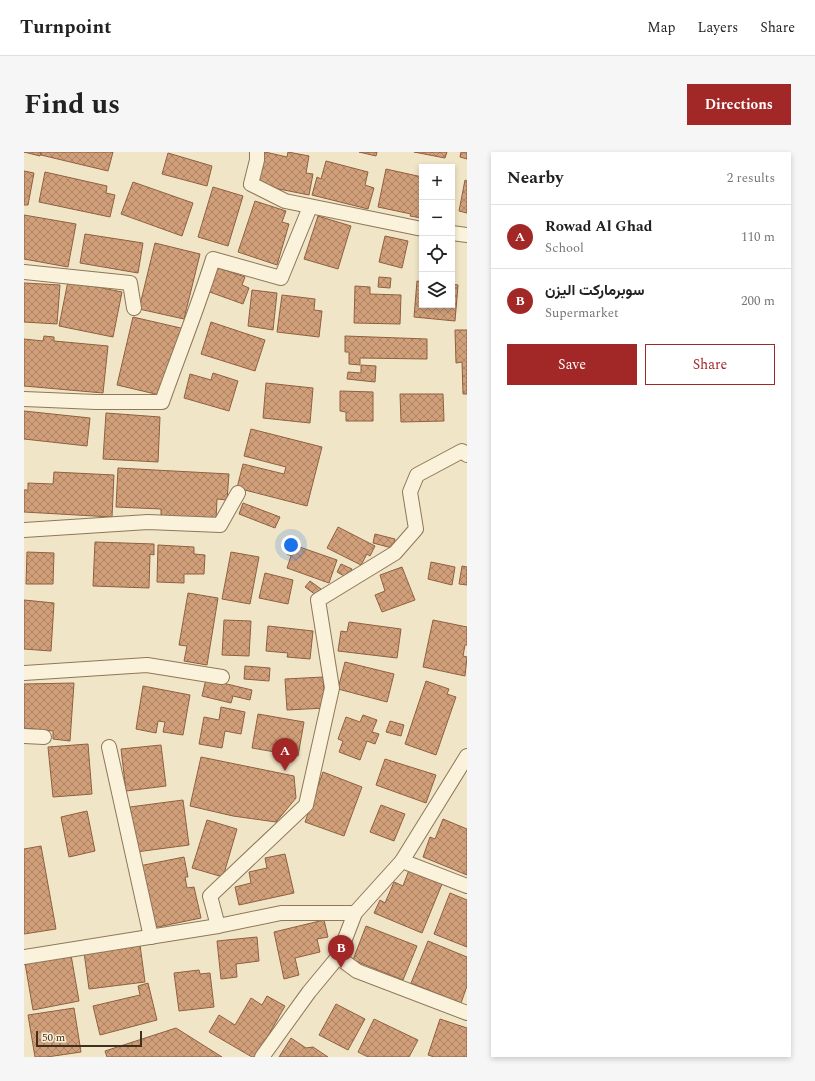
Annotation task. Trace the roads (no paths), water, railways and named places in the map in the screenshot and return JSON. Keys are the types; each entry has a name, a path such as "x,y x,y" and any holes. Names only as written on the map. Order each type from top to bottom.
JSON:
{"street":[{"path":"257,152 257,160 251,184 285,201 419,228"},
{"path":"24,399 96,402 162,402 202,295 213,259 280,278 310,207"},
{"path":"455,233 467,235"},
{"path":"24,272 130,283 134,308"},
{"path":"218,926 210,896 306,805 332,688 318,600 395,553 416,529 410,492 417,474 462,451 467,455"},
{"path":"24,530 148,522 220,525 238,493"},
{"path":"24,673 147,665 222,677"},
{"path":"24,736 44,737"},
{"path":"109,747 151,937"},
{"path":"262,1057 309,992 338,956 356,913 402,861 467,756"},
{"path":"402,861 467,886"},
{"path":"24,957 218,926 281,914 356,913"},
{"path":"338,956 357,971 467,1013"}],"place":[{"name":"Rowad Al Ghad","path":"285,771"},
{"name":"سوبرماركت اليزن","path":"341,968"}]}
